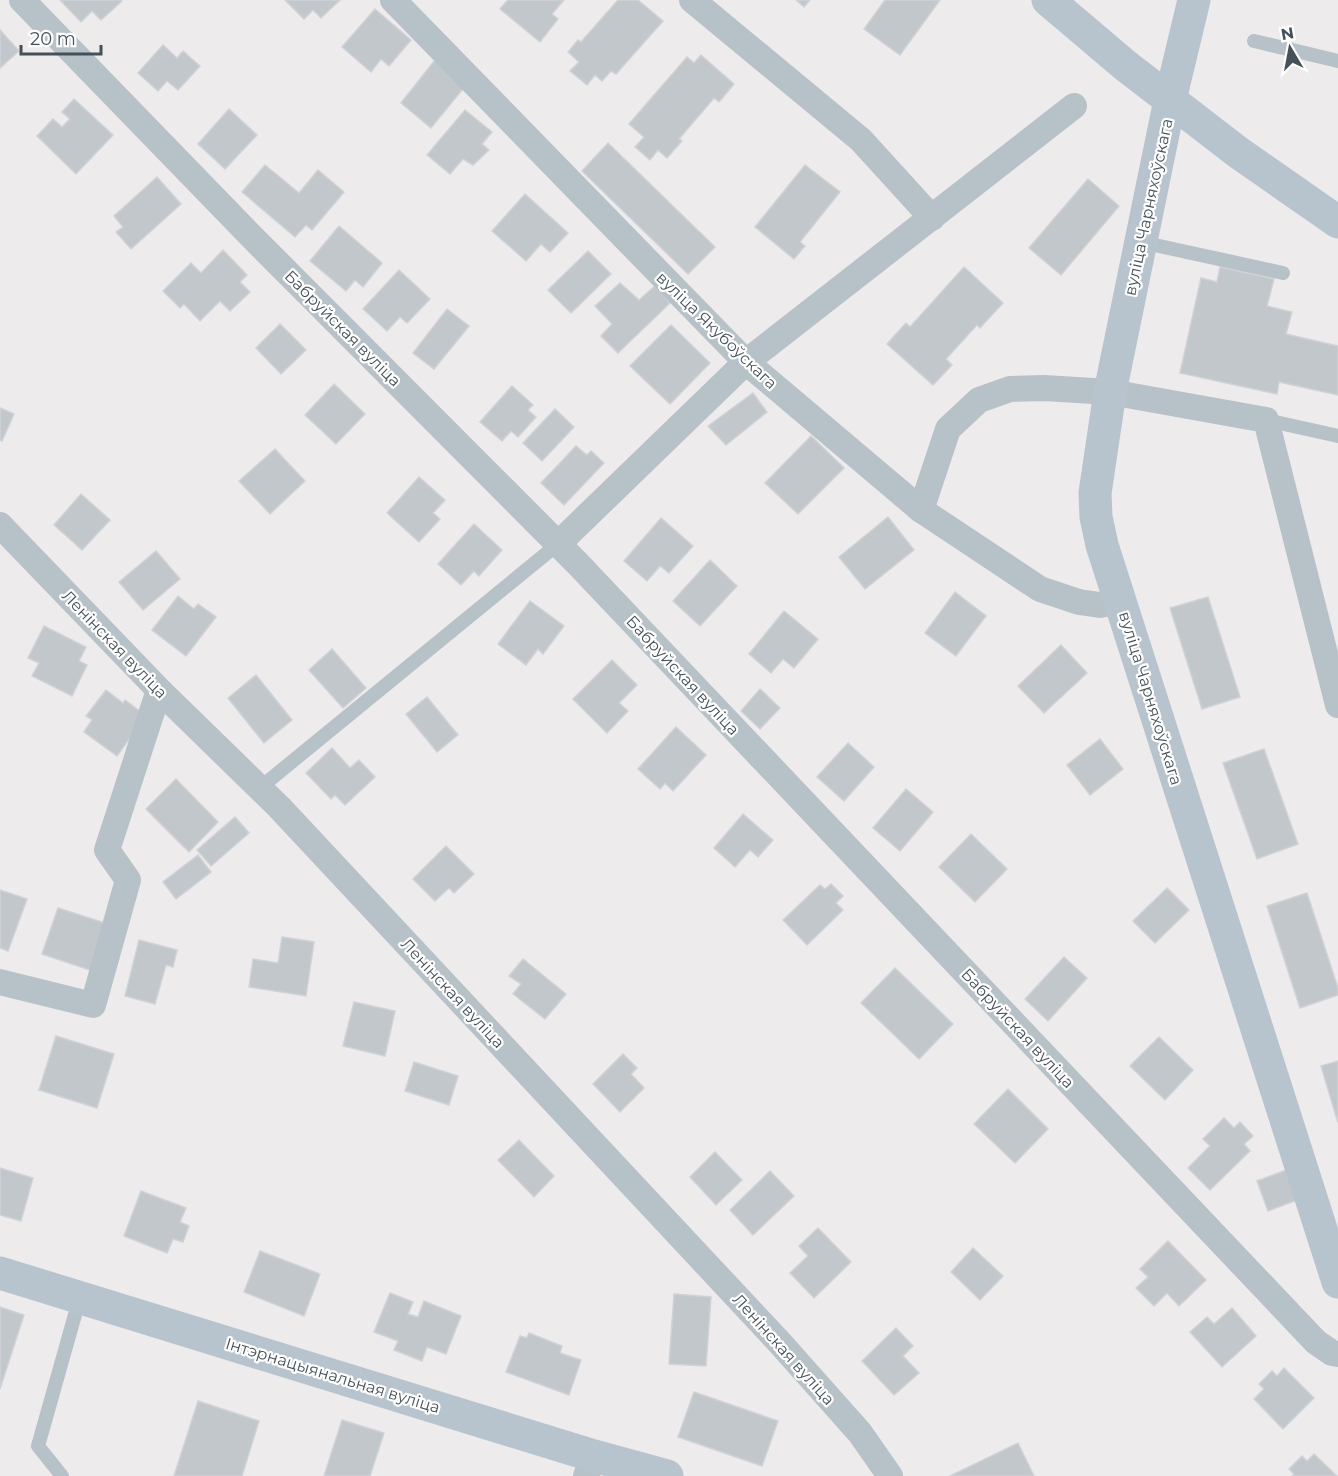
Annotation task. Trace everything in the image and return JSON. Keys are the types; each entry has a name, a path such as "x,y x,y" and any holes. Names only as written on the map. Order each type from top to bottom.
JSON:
{"street":[{"name":"Бабруйская вуліца","path":"22,0 251,236 558,544 1316,1342 1332,1353 1338,1354"},
{"name":"вуліца Якубоўскага","path":"393,0 746,362 921,510 1040,589 1079,602 1100,605 1120,601"},
{"path":"693,0 861,140 932,218"},
{"name":"вуліца Чарняхоўскага","path":"1048,0 1239,153 1338,222"},
{"path":"1170,100 1194,0"},
{"name":"вуліца Чарняхоўскага","path":"1170,100 1110,392 1095,493 1096,517 1102,545 1338,1282"},
{"path":"558,544 746,362 1074,106"},
{"path":"921,510 948,429 979,400 1010,389 1044,388 1110,392 1266,420 1338,705"},
{"name":"Ленінская вуліца","path":"0,525 159,690 261,787 780,1344 860,1433 890,1476"},
{"path":"0,982 93,1005 128,880 108,850 159,690"},
{"name":"Інтэрнацыянальная вуліца","path":"0,1273 80,1297 590,1466 667,1476"}],"lane":[{"path":"1254,41 1338,62"},
{"path":"1141,242 1283,273"},
{"path":"1266,420 1338,436"},
{"path":"261,787 558,544"},
{"path":"62,1476 38,1446 80,1297"}],"building":[{"path":"60,0 122,1 101,20 92,11 81,22"},
{"path":"285,0 340,0 321,18 313,10 304,19"},
{"path":"508,0 564,0 552,14 558,19 540,42 500,9"},
{"path":"618,0 638,0 663,21 616,74 611,71 602,81 595,75 587,85 570,71 579,62 568,52 578,40 581,42"},
{"path":"796,0 810,0 804,7"},
{"path":"885,0 940,0 900,55 864,29"},
{"path":"375,9 411,40 389,66 381,59 371,72 342,47"},
{"path":"0,30 19,51 0,68"},
{"path":"163,45 177,58 183,51 200,66 178,90 167,81 158,91 138,73"},
{"path":"701,55 734,84 719,102 714,98 679,139 682,141 667,158 658,150 650,160 635,147 644,137 629,124 687,57 694,63"},
{"path":"435,60 466,85 431,128 401,103"},
{"path":"74,99 113,135 76,174 37,136 53,119 62,127 70,119 62,112"},
{"path":"229,109 257,135 225,169 198,144"},
{"path":"465,110 492,132 482,144 489,150 473,165 463,159 450,174 427,155"},
{"path":"608,143 715,247 688,274 582,171"},
{"path":"265,165 299,193 318,170 344,192 312,230 306,225 295,237 242,192"},
{"path":"805,165 840,192 800,242 805,246 794,259 755,227"},
{"path":"157,177 181,204 131,249 116,232 123,227 114,216"},
{"path":"1088,179 1119,206 1061,275 1029,248"},
{"path":"525,194 568,233 550,252 541,244 526,261 492,231"},
{"path":"339,226 382,263 363,287 355,280 346,291 310,261"},
{"path":"223,250 247,275 240,282 250,292 230,311 220,301 200,321 184,304 180,308 163,291 191,263 201,273"},
{"path":"588,251 611,274 571,313 548,290"},
{"path":"964,267 1003,303 980,328 977,325 946,359 952,365 933,385 887,344 906,323 910,327"},
{"path":"1220,267 1274,279 1267,306 1292,312 1286,334 1338,346 1338,395 1279,382 1277,394 1180,373 1201,278 1217,282"},
{"path":"399,270 430,299 407,323 400,317 387,331 363,309"},
{"path":"620,283 639,300 655,286 670,303 618,353 601,336 612,324 595,306"},
{"path":"447,309 469,326 434,369 413,353"},
{"path":"280,324 306,350 281,374 256,348"},
{"path":"671,325 710,363 670,404 630,366"},
{"path":"334,384 365,414 336,444 305,415"},
{"path":"512,386 533,405 528,410 536,417 518,437 511,431 502,441 480,422"},
{"path":"753,393 767,412 726,445 708,426"},
{"path":"0,408 14,414 2,441 0,440"},
{"path":"555,409 574,427 542,461 523,443"},
{"path":"811,436 844,468 798,514 765,483"},
{"path":"576,446 587,455 591,451 604,463 564,505 541,483"},
{"path":"275,449 305,481 270,514 239,481"},
{"path":"419,477 445,500 433,513 440,519 419,542 387,513"},
{"path":"81,494 110,520 82,550 54,525"},
{"path":"888,517 914,550 865,589 839,557"},
{"path":"661,518 693,546 669,573 660,566 647,581 624,561"},
{"path":"474,524 502,550 479,576 474,571 461,585 438,564"},
{"path":"156,551 180,579 143,610 119,582"},
{"path":"710,560 737,586 700,626 673,601"},
{"path":"955,592 986,616 956,656 925,633"},
{"path":"178,596 194,609 198,604 216,617 186,656 152,630"},
{"path":"1208,597 1240,697 1202,709 1170,608"},
{"path":"530,601 564,626 543,654 538,649 526,665 498,644"},
{"path":"784,611 818,639 794,668 783,659 771,673 749,654"},
{"path":"44,626 86,647 79,661 87,665 72,696 32,676 39,663 28,658"},
{"path":"1061,645 1087,673 1044,713 1018,686"},
{"path":"332,649 366,688 343,708 309,670"},
{"path":"612,660 637,685 619,703 628,711 607,733 573,699"},
{"path":"256,675 292,720 264,743 228,698"},
{"path":"760,689 780,708 760,729 741,711"},
{"path":"106,690 123,703 125,700 146,716 117,756 84,732 92,720 86,716"},
{"path":"427,697 458,735 437,752 406,714"},
{"path":"676,727 706,755 673,791 665,783 660,789 638,769"},
{"path":"1100,739 1123,769 1090,795 1067,765"},
{"path":"848,743 874,767 844,801 817,777"},
{"path":"332,748 350,768 359,760 375,777 345,805 335,795 331,799 306,773"},
{"path":"1264,749 1298,844 1257,859 1223,763"},
{"path":"176,779 218,822 189,852 146,809"},
{"path":"906,789 933,812 900,851 873,828"},
{"path":"743,814 773,840 758,857 750,850 735,867 714,848"},
{"path":"235,817 249,833 211,866 197,850"},
{"path":"971,834 1007,869 975,902 939,867"},
{"path":"446,846 474,874 454,893 449,888 435,901 413,879"},
{"path":"198,855 211,872 176,899 163,882"},
{"path":"831,884 843,896 836,903 843,910 807,945 783,920 820,885 825,889"},
{"path":"1167,888 1189,910 1155,943 1133,921"},
{"path":"0,890 27,899 8,951 0,948"},
{"path":"1307,893 1338,988 1338,995 1300,1008 1267,906"},
{"path":"58,908 108,924 93,971 42,954"},
{"path":"282,937 314,942 306,996 249,987 253,959 278,963"},
{"path":"139,940 177,950 173,967 166,965 155,1004 125,996"},
{"path":"1064,957 1087,978 1048,1021 1025,999"},
{"path":"523,959 566,994 545,1019 513,994 521,984 509,976"},
{"path":"895,968 953,1024 919,1059 861,1003"},
{"path":"354,1002 395,1011 385,1056 343,1046"},
{"path":"56,1036 114,1054 97,1108 39,1090"},
{"path":"1159,1037 1193,1070 1165,1100 1130,1066"},
{"path":"623,1054 637,1068 631,1074 644,1088 620,1112 593,1084"},
{"path":"1338,1061 1338,1123 1321,1066"},
{"path":"414,1062 458,1076 449,1105 405,1091"},
{"path":"1008,1089 1048,1129 1015,1163 974,1124"},
{"path":"1224,1118 1234,1128 1240,1122 1253,1136 1244,1144 1250,1151 1210,1190 1188,1168 1210,1146 1203,1139"},
{"path":"519,1140 554,1176 534,1197 498,1160"},
{"path":"715,1152 742,1180 716,1205 690,1177"},
{"path":"0,1168 33,1178 21,1221 0,1215"},
{"path":"1289,1169 1300,1199 1268,1211 1257,1181"},
{"path":"770,1171 794,1196 753,1235 730,1210"},
{"path":"141,1191 186,1208 180,1222 189,1226 183,1242 173,1239 167,1253 124,1236"},
{"path":"818,1228 851,1262 814,1298 790,1273 808,1256 799,1246"},
{"path":"1168,1241 1206,1280 1179,1306 1167,1293 1154,1306 1136,1288 1148,1277 1140,1269"},
{"path":"973,1248 1003,1276 980,1300 951,1272"},
{"path":"260,1251 320,1274 304,1316 244,1292"},
{"path":"390,1293 413,1302 408,1314 418,1317 424,1301 461,1316 446,1354 427,1347 422,1361 394,1350 398,1341 374,1332"},
{"path":"674,1294 711,1297 706,1366 669,1364"},
{"path":"0,1307 24,1315 0,1389"},
{"path":"1232,1308 1256,1336 1222,1367 1190,1332 1207,1317 1214,1324"},
{"path":"896,1328 913,1346 903,1356 919,1373 894,1395 862,1361"},
{"path":"529,1333 562,1346 560,1353 581,1360 569,1395 506,1372 520,1336 527,1338"},
{"path":"1284,1368 1314,1398 1283,1429 1254,1399 1264,1389 1259,1384 1272,1371 1277,1376"},
{"path":"694,1392 778,1421 762,1466 678,1437"},
{"path":"198,1401 259,1421 242,1476 174,1476"},
{"path":"342,1420 384,1433 370,1476 324,1476"},
{"path":"1018,1443 1034,1476 950,1476"},
{"path":"1314,1454 1337,1476 1292,1476 1294,1474 1289,1469 1302,1456 1307,1461"}]}
